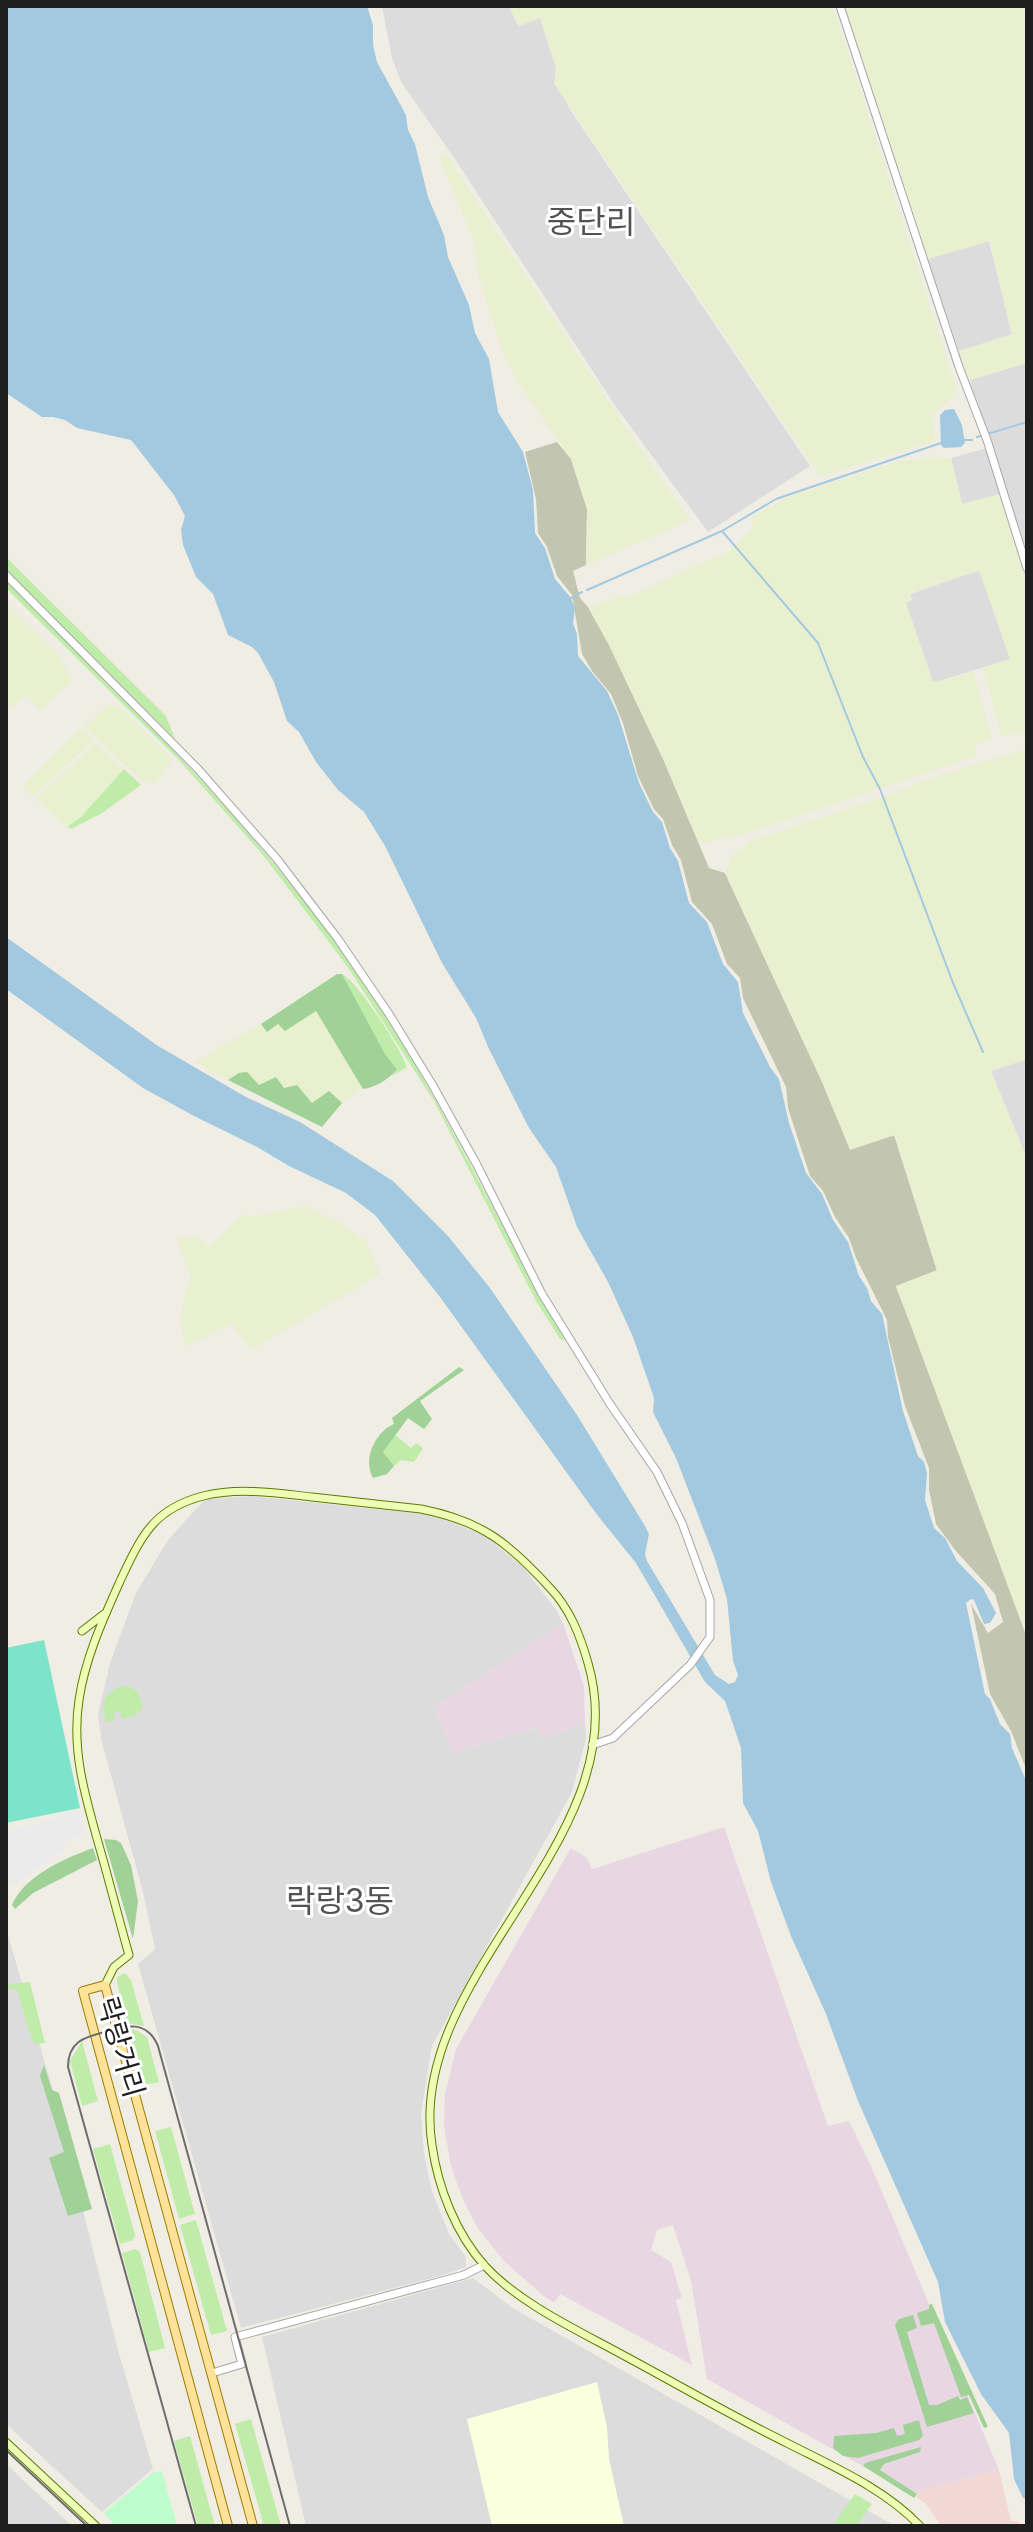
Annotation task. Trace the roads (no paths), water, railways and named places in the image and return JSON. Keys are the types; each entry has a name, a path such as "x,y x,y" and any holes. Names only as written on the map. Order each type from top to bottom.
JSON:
{"main road":[{"path":"105,1985 114,1967 129,1955 81,1779 76,1739 82,1684 111,1602 139,1541 163,1514 187,1502 214,1494 265,1492 421,1509 462,1519 491,1532 530,1566 558,1597 573,1621 591,1672 594,1710 592,1745 581,1791 562,1833 455,2015 436,2066 430,2119 434,2161 440,2184 456,2221 484,2265 509,2288 573,2328 837,2468 884,2497 920,2526"},
{"path":"82,1631 97,1622 111,1602"},
{"name":"락랑거리","path":"228,2526 83,1991 105,1985 253,2526"},
{"path":"6,2442 96,2526"}],"street":[{"path":"840,6 959,367 987,440 1027,568"},
{"path":"6,575 245,821 338,939 389,1014 477,1165 542,1294 610,1404 657,1472 682,1523 710,1600 710,1637 690,1665 613,1738 592,1745"},
{"path":"212,2373 242,2364 235,2337 464,2275 484,2265"}],"water":[{"path":"6,6 367,6 373,25 377,62 406,115 428,197 444,235 448,257 469,305 475,333 489,359 498,412 523,452 533,490 535,533 545,548 555,579 571,598 575,609 573,623 578,656 607,691 618,715 639,783 653,812 662,822 670,848 678,861 689,903 707,922 723,964 738,982 743,1013 779,1079 789,1123 806,1173 822,1194 833,1220 848,1242 859,1276 871,1301 882,1314 903,1411 927,1473 925,1500 934,1528 945,1538 957,1561 983,1588 996,1613 990,1623 984,1624 974,1600 966,1603 985,1694 1000,1724 1010,1734 1012,1748 1027,1783 1027,2500 1014,2479 1009,2433 981,2394 945,2322 938,2282 858,2101 826,2014 791,1936 771,1882 758,1831 743,1803 741,1748 725,1701 705,1682 636,1563 598,1516 440,1297 375,1215 346,1193 143,1088 6,989 6,937 158,1046 246,1097 300,1122 393,1181 448,1236 490,1288 577,1415 649,1534 645,1554 647,1561 715,1675 729,1684 735,1682 738,1675 733,1661 727,1599 676,1458 653,1412 654,1398 633,1337 608,1282 577,1227 556,1167 529,1128 476,1018 442,963 385,846 364,812 338,790 316,762 299,732 287,721 274,682 258,653 228,635 213,594 196,577 183,545 181,530 185,516 174,495 131,440 77,428 65,420 42,417 6,393"},
{"path":"954,409 962,425 965,443 961,447 944,448 941,445 940,415 945,410"}],"waterway":[{"path":"977,437 1027,422"},
{"path":"965,440 972,440"},
{"path":"587,590 722,531 776,499 941,443"},
{"path":"722,531 818,643 863,757 880,789 953,983 983,1052"},
{"path":"571,598 582,592"}],"tram line":[{"path":"196,2526 68,2067 71,2052 79,2042 129,2026 148,2032 158,2046 290,2526"},
{"path":"6,2450 87,2526"}],"district":[{"name":"중단리","path":"591,221"},
{"name":"락랑3동","path":"340,1900"}]}
